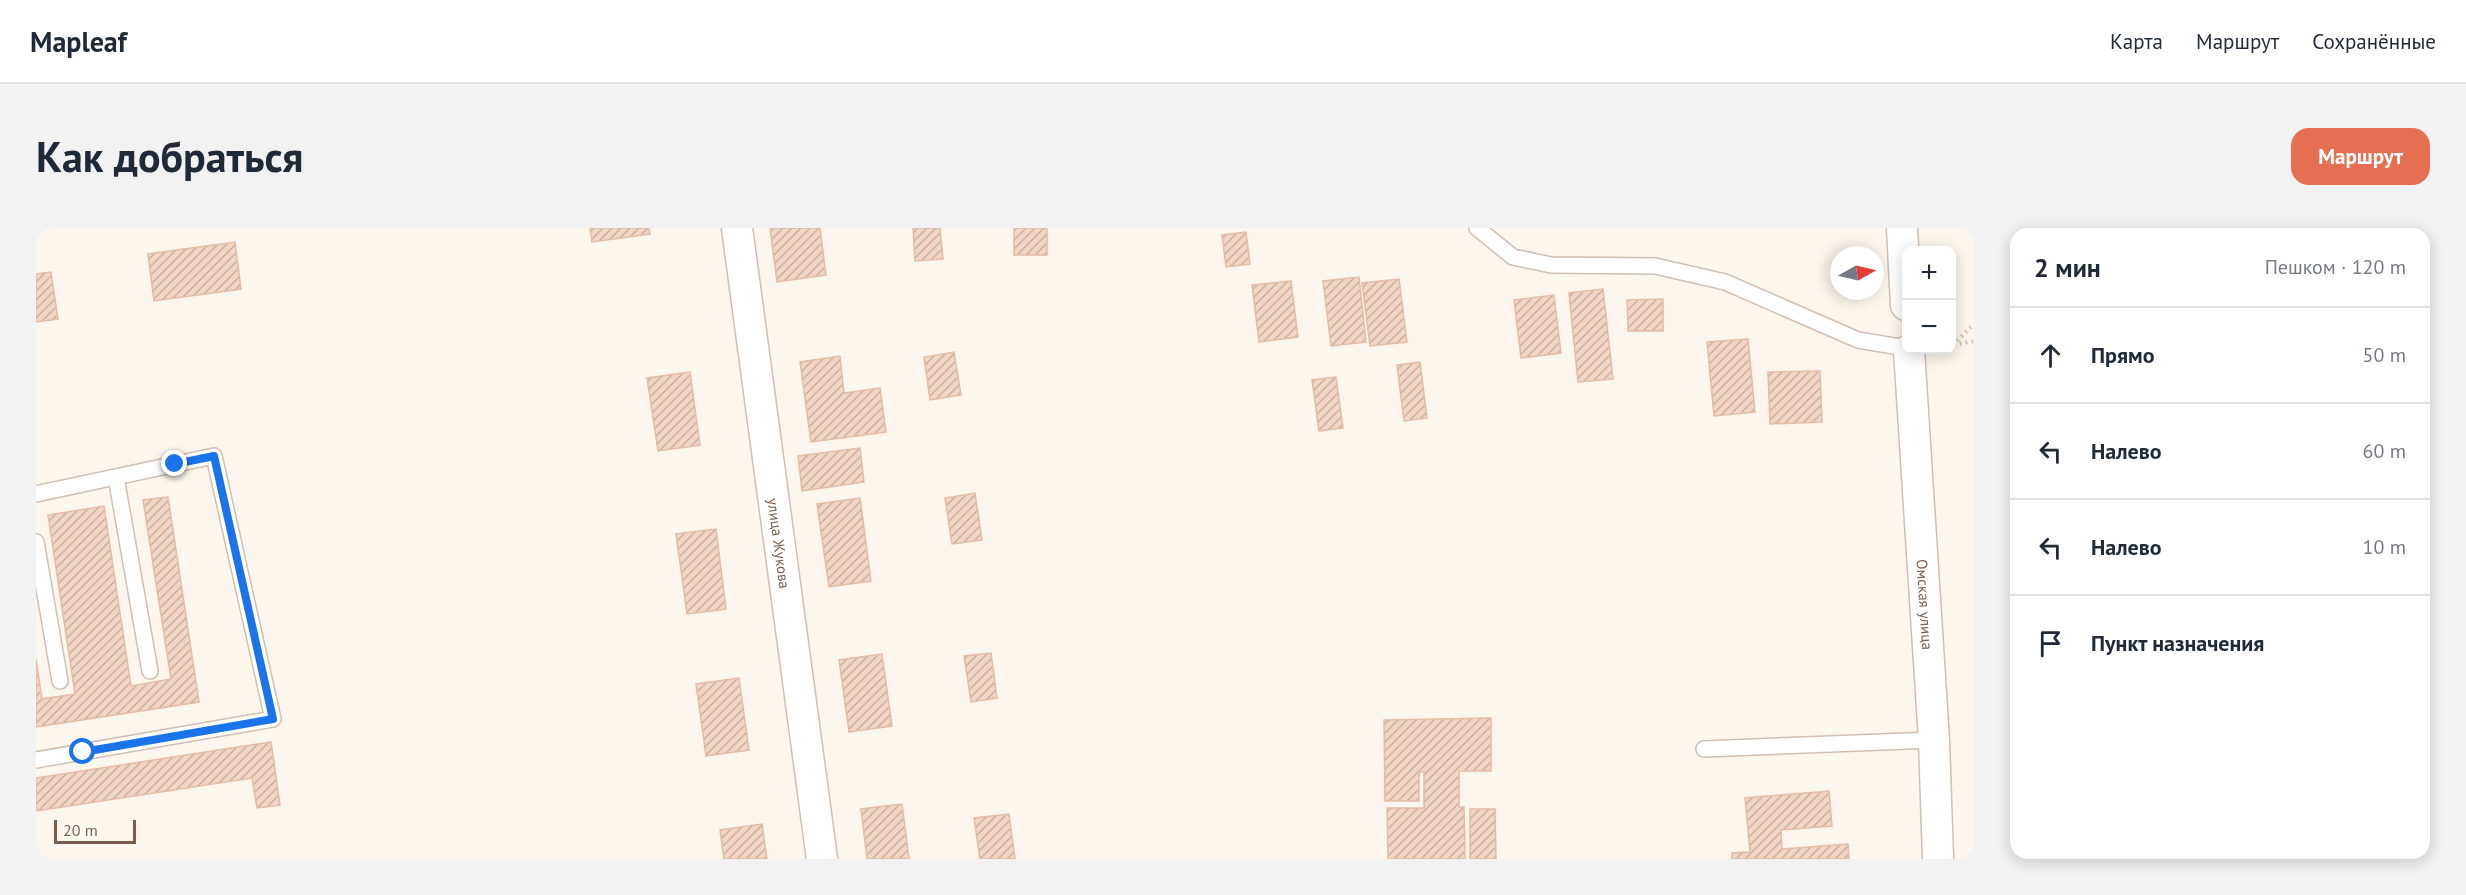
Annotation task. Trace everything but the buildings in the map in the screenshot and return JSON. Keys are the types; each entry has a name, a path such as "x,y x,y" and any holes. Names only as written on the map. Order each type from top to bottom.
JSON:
{"street":[{"name":"улица Жукова","path":"737,228 822,859"},
{"path":"1902,228 1906,300"},
{"name":"Омская улица","path":"1908,354 1934,740 1938,859"}],"lane":[{"path":"1477,228 1513,257 1551,265 1655,266 1713,279 1725,282 1858,340 1902,348"},
{"path":"36,494 214,456 273,719 36,760"},
{"path":"116,477 150,671"},
{"path":"36,542 60,681"},
{"path":"1704,749 1934,740"}],"path":[{"path":"1956,341 1974,324"},
{"path":"1956,344 1974,341"}],"route":[{"path":"83,752 273,719 214,456 175,464"}]}
